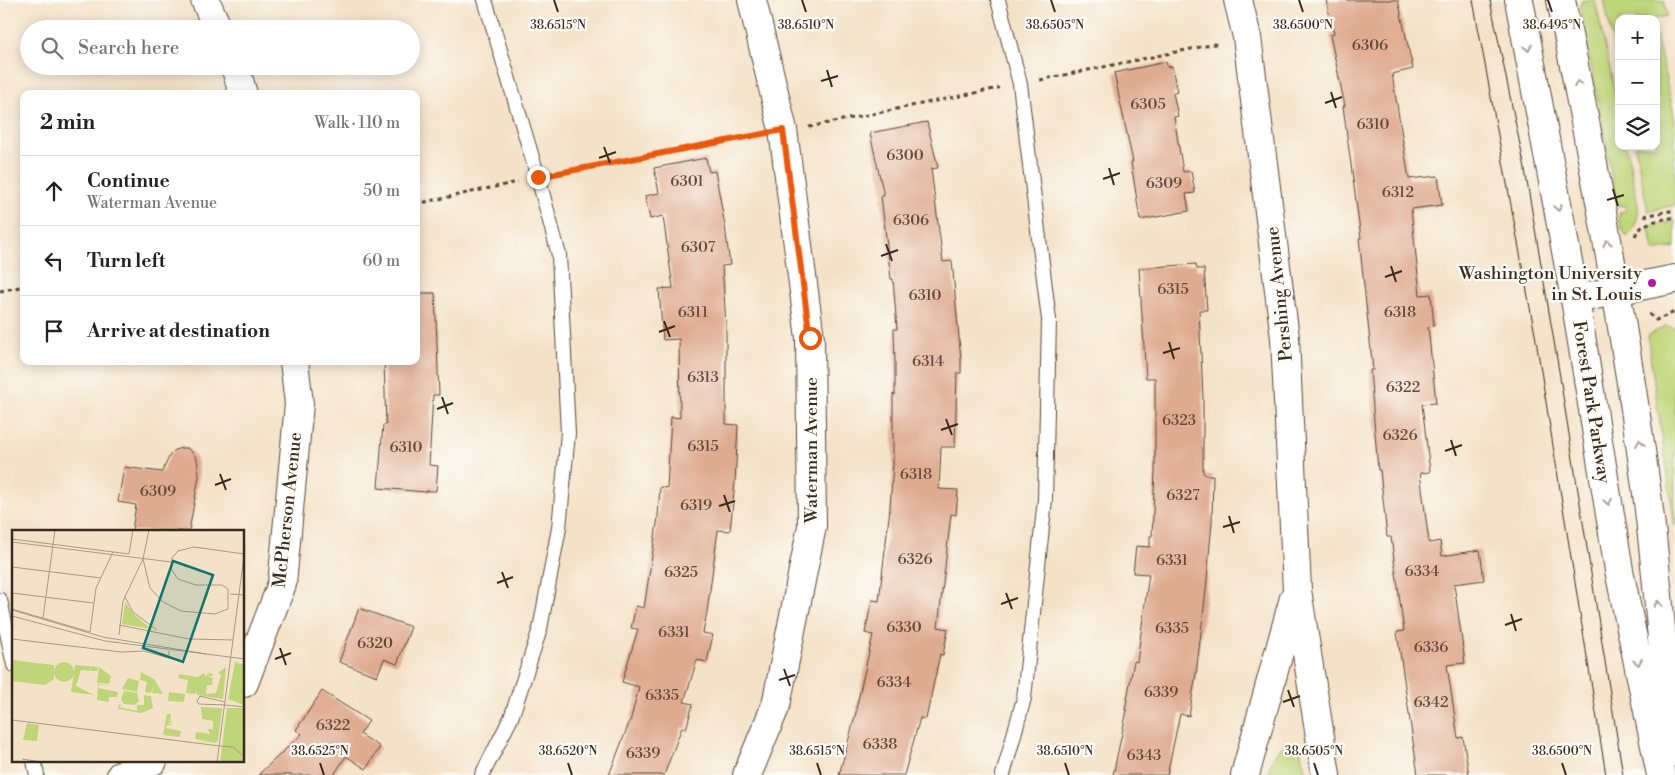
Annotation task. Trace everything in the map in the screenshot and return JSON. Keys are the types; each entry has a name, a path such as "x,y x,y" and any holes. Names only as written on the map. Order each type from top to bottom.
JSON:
{"street":[{"path":"205,0 214,20"},
{"name":"Waterman Avenue","path":"747,775 776,705 812,526 810,338 783,130 752,0"},
{"name":"Pershing Avenue","path":"1238,0 1247,37 1285,338 1297,590 1326,775"},
{"name":"Forest Park Parkway","path":"1520,0 1574,299 1619,570 1661,775"},
{"path":"1561,0 1616,291 1647,495 1674,775"},
{"path":"238,75 242,90"},
{"path":"1574,299 1675,279"},
{"name":"McPherson Avenue","path":"245,680 282,584 299,404 294,365"},
{"name":"Pershing Avenue","path":"1244,775 1297,590"},
{"path":"121,775 151,762"}],"lane":[{"path":"482,775 511,718 540,629 559,528 568,433 559,256 538,177 485,0"},
{"path":"998,0 1020,84 1049,320 1045,499 1024,698 1003,775"},
{"path":"0,600 12,656"},
{"path":"34,762 37,775"}],"path":[{"path":"420,203 538,177 783,130 814,126 1247,37"},
{"path":"1644,216 1675,210"},
{"path":"1634,242 1636,234 1645,224 1675,217"},
{"path":"0,290 20,287"},
{"path":"1656,320 1675,312"}],"green space":[{"path":"1582,0 1595,0 1615,92 1615,150 1627,150 1638,204 1636,222 1627,237 1619,218 1620,212 1627,210 1625,205 1619,206 1617,204 1580,6"},
{"path":"1604,0 1664,0 1667,16 1660,18 1660,15 1615,15 1615,51"},
{"path":"1660,52 1675,120 1675,205 1648,211 1636,150 1660,150"},
{"path":"1675,221 1675,247 1653,251 1649,228"},
{"path":"1665,326 1675,328 1675,526 1648,336"},
{"path":"1294,742 1300,749 1306,775 1268,775 1271,763 1278,750"}],"building":[{"path":"1326,0 1398,0 1413,69 1392,74 1409,179 1438,176 1442,205 1411,209 1420,295 1431,294 1434,326 1428,327 1436,403 1422,404 1430,472 1420,473 1429,543 1440,541 1442,556 1480,550 1484,580 1454,584 1465,663 1447,665 1458,738 1463,737 1469,775 1418,775 1397,632 1404,631 1391,537 1387,537 1380,470 1378,470 1370,370 1373,370 1359,238 1361,238 1343,106 1345,106 1330,35 1334,34"},
{"path":"1166,62 1167,67 1172,66 1177,92 1173,93 1178,116 1174,117 1183,172 1191,171 1195,193 1186,194 1189,211 1140,220 1131,162 1133,162 1114,73"},
{"path":"927,122 938,168 931,169 943,262 952,261 961,360 961,373 957,373 955,447 941,447 939,489 958,490 956,515 951,514 938,627 948,629 943,655 940,654 926,719 920,718 904,775 839,775 857,709 873,635 865,633 872,600 879,601 893,464 894,329 897,329 893,279 891,279 881,196 884,196 870,133"},
{"path":"706,158 709,172 715,171 730,265 722,266 726,324 726,424 738,425 730,531 718,530 703,633 713,635 707,662 697,660 684,702 693,704 686,729 682,727 664,775 609,775 631,718 639,687 622,682 638,629 631,628 636,606 644,608 658,517 660,487 667,488 671,417 680,418 679,339 663,340 659,289 673,288 663,216 650,219 645,196 659,193 654,168"},
{"path":"1196,264 1197,269 1204,269 1207,310 1199,310 1203,398 1203,472 1205,475 1213,475 1212,522 1196,674 1189,716 1180,714 1167,775 1113,775 1127,710 1125,710 1134,661 1137,662 1149,574 1133,573 1136,546 1150,547 1150,536 1152,536 1155,470 1155,378 1146,378 1139,268"},
{"path":"420,293 435,293 439,395 433,395 429,465 438,466 436,491 426,492 378,488 383,425 386,425 384,365 420,365"},
{"path":"187,448 197,459 199,476 189,530 132,530 136,505 118,502 124,467 162,472 170,455 175,450"},
{"path":"359,608 411,627 397,664 384,659 377,676 339,662"},
{"path":"322,691 369,721 360,734 380,747 366,769 346,756 334,775 258,775 302,734 296,730"}],"tram line":[{"path":"1473,0 1536,340 1606,775"},
{"path":"1490,0 1524,164 1623,775"}],"place":[{"name":"Washington University in St. Louis","path":"1652,283"}],"route":[{"path":"538,177 783,130 810,338"}]}
